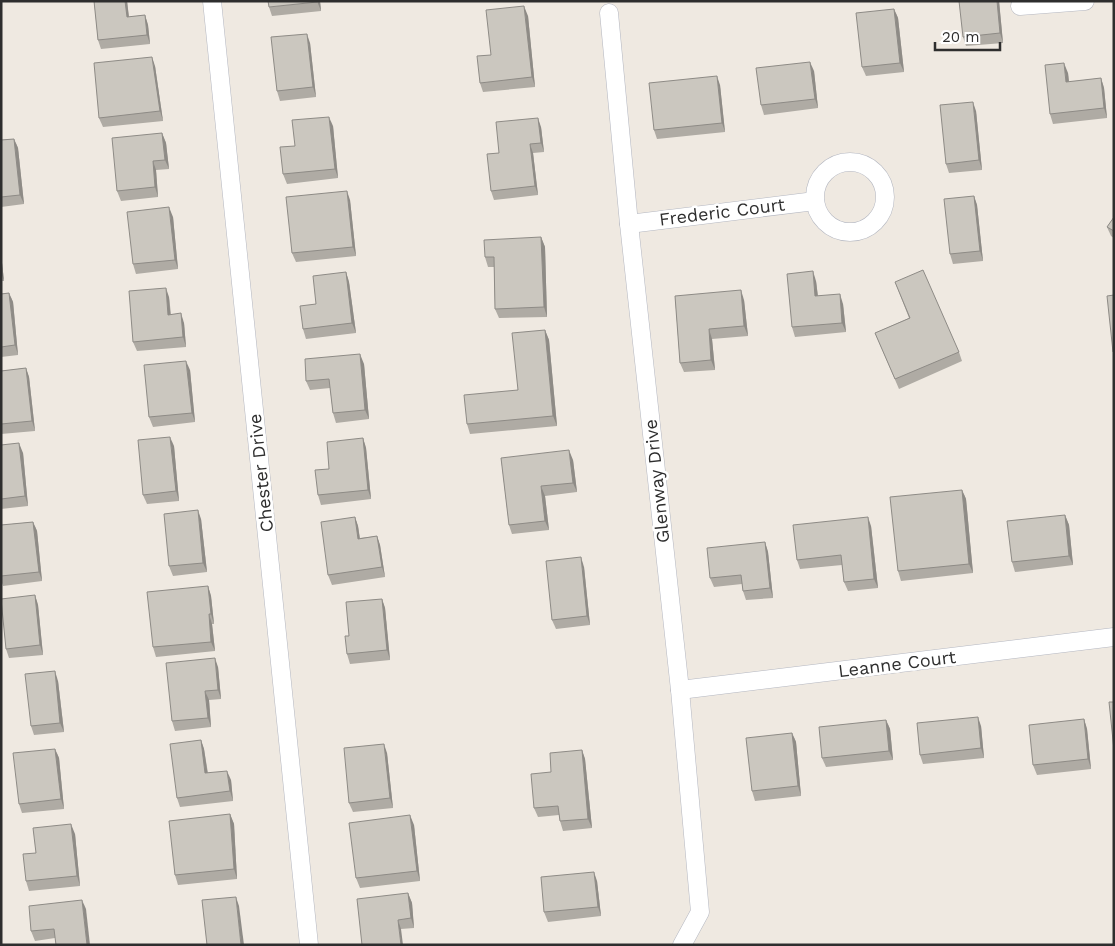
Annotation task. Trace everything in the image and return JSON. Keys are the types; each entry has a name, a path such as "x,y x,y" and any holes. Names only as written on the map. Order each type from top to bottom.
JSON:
{"street":[{"name":"Chester Drive","path":"212,1 308,945"},
{"path":"1020,6 1085,1"},
{"name":"Glenway Drive","path":"609,12 628,224 680,690 700,912 682,945"},
{"name":"Frederic Court","path":"628,224 815,201"},
{"name":"Leanne Court","path":"680,690 1114,637"}],"building":[{"path":"94,1 125,1 127,17 145,15 147,35 98,40"},
{"path":"268,1 317,1 317,2 269,7"},
{"path":"959,1 997,1 1000,33 963,37"},
{"path":"524,6 532,77 480,83 477,56 491,55 486,10"},
{"path":"894,9 900,63 862,67 856,13"},
{"path":"307,34 313,87 277,91 271,37"},
{"path":"152,57 160,111 99,118 94,63"},
{"path":"810,62 815,99 761,105 756,68"},
{"path":"1064,63 1066,82 1101,78 1104,108 1050,114 1045,65"},
{"path":"717,76 722,123 654,130 649,83"},
{"path":"973,102 979,160 946,164 940,105"},
{"path":"329,117 335,169 283,174 280,147 295,146 292,120"},
{"path":"538,118 541,143 530,144 535,186 491,191 487,154 499,153 496,122"},
{"path":"162,133 165,160 153,161 155,187 117,191 112,138"},
{"path":"14,139 20,195 1,197 1,140"},
{"path":"347,191 353,247 292,253 286,197"},
{"path":"974,196 980,251 950,254 944,199"},
{"path":"169,207 175,260 133,264 127,212"},
{"path":"1114,217 1114,231 1107,227"},
{"path":"541,237 544,307 495,309 494,257 485,257 484,240"},
{"path":"923,270 959,352 895,379 875,333 910,318 895,282"},
{"path":"813,271 815,296 840,294 842,323 792,327 787,274"},
{"path":"346,272 352,323 303,329 300,306 316,304 313,276"},
{"path":"166,288 168,315 181,313 183,337 133,342 129,291"},
{"path":"741,290 744,326 709,329 711,360 680,363 675,296"},
{"path":"9,293 15,345 1,347 1,294"},
{"path":"1114,295 1114,352 1113,352 1107,296"},
{"path":"545,330 553,416 467,424 464,395 518,390 512,333"},
{"path":"360,354 365,410 333,413 329,379 306,381 305,359"},
{"path":"186,361 192,413 149,417 144,365"},
{"path":"26,368 32,421 1,424 1,371"},
{"path":"170,437 176,491 143,495 138,440"},
{"path":"363,438 368,490 318,495 315,470 329,469 327,442"},
{"path":"19,443 25,496 1,499 1,445"},
{"path":"569,450 573,483 541,486 545,521 509,525 501,458"},
{"path":"962,490 969,564 898,571 890,497"},
{"path":"198,510 203,563 169,566 164,514"},
{"path":"1065,515 1069,556 1012,562 1007,521"},
{"path":"355,517 358,539 377,536 382,567 328,575 321,522"},
{"path":"868,517 874,579 844,582 841,555 797,560 793,525"},
{"path":"33,522 39,572 1,576 1,525"},
{"path":"765,542 770,588 743,591 741,575 710,578 707,548"},
{"path":"581,557 587,616 552,620 546,561"},
{"path":"208,586 211,642 153,647 147,592"},
{"path":"35,595 40,645 6,649 1,599"},
{"path":"382,599 387,650 347,654 345,636 349,636 346,602"},
{"path":"215,658 218,690 205,691 208,718 172,721 166,663"},
{"path":"55,671 60,723 31,726 25,674"},
{"path":"1109,702 1114,702 1114,750"},
{"path":"978,717 981,748 920,755 917,723"},
{"path":"1084,719 1088,759 1033,765 1029,725"},
{"path":"886,720 889,751 822,758 819,727"},
{"path":"792,733 798,786 752,791 746,738"},
{"path":"201,740 205,773 227,771 230,791 177,798 170,744"},
{"path":"384,744 390,798 349,803 344,748"},
{"path":"55,749 61,799 19,804 13,753"},
{"path":"582,750 588,819 560,821 558,806 534,808 531,774 551,772 550,753"},
{"path":"230,814 234,869 175,875 169,821"},
{"path":"410,815 417,871 356,878 349,823"},
{"path":"71,824 77,876 26,881 23,854 36,853 33,828"},
{"path":"594,872 598,907 544,912 541,877"},
{"path":"408,893 411,918 398,920 401,945 362,945 357,899"},
{"path":"236,897 241,945 207,945 202,900"},
{"path":"82,900 87,945 56,945 54,929 31,931 29,906"}]}
